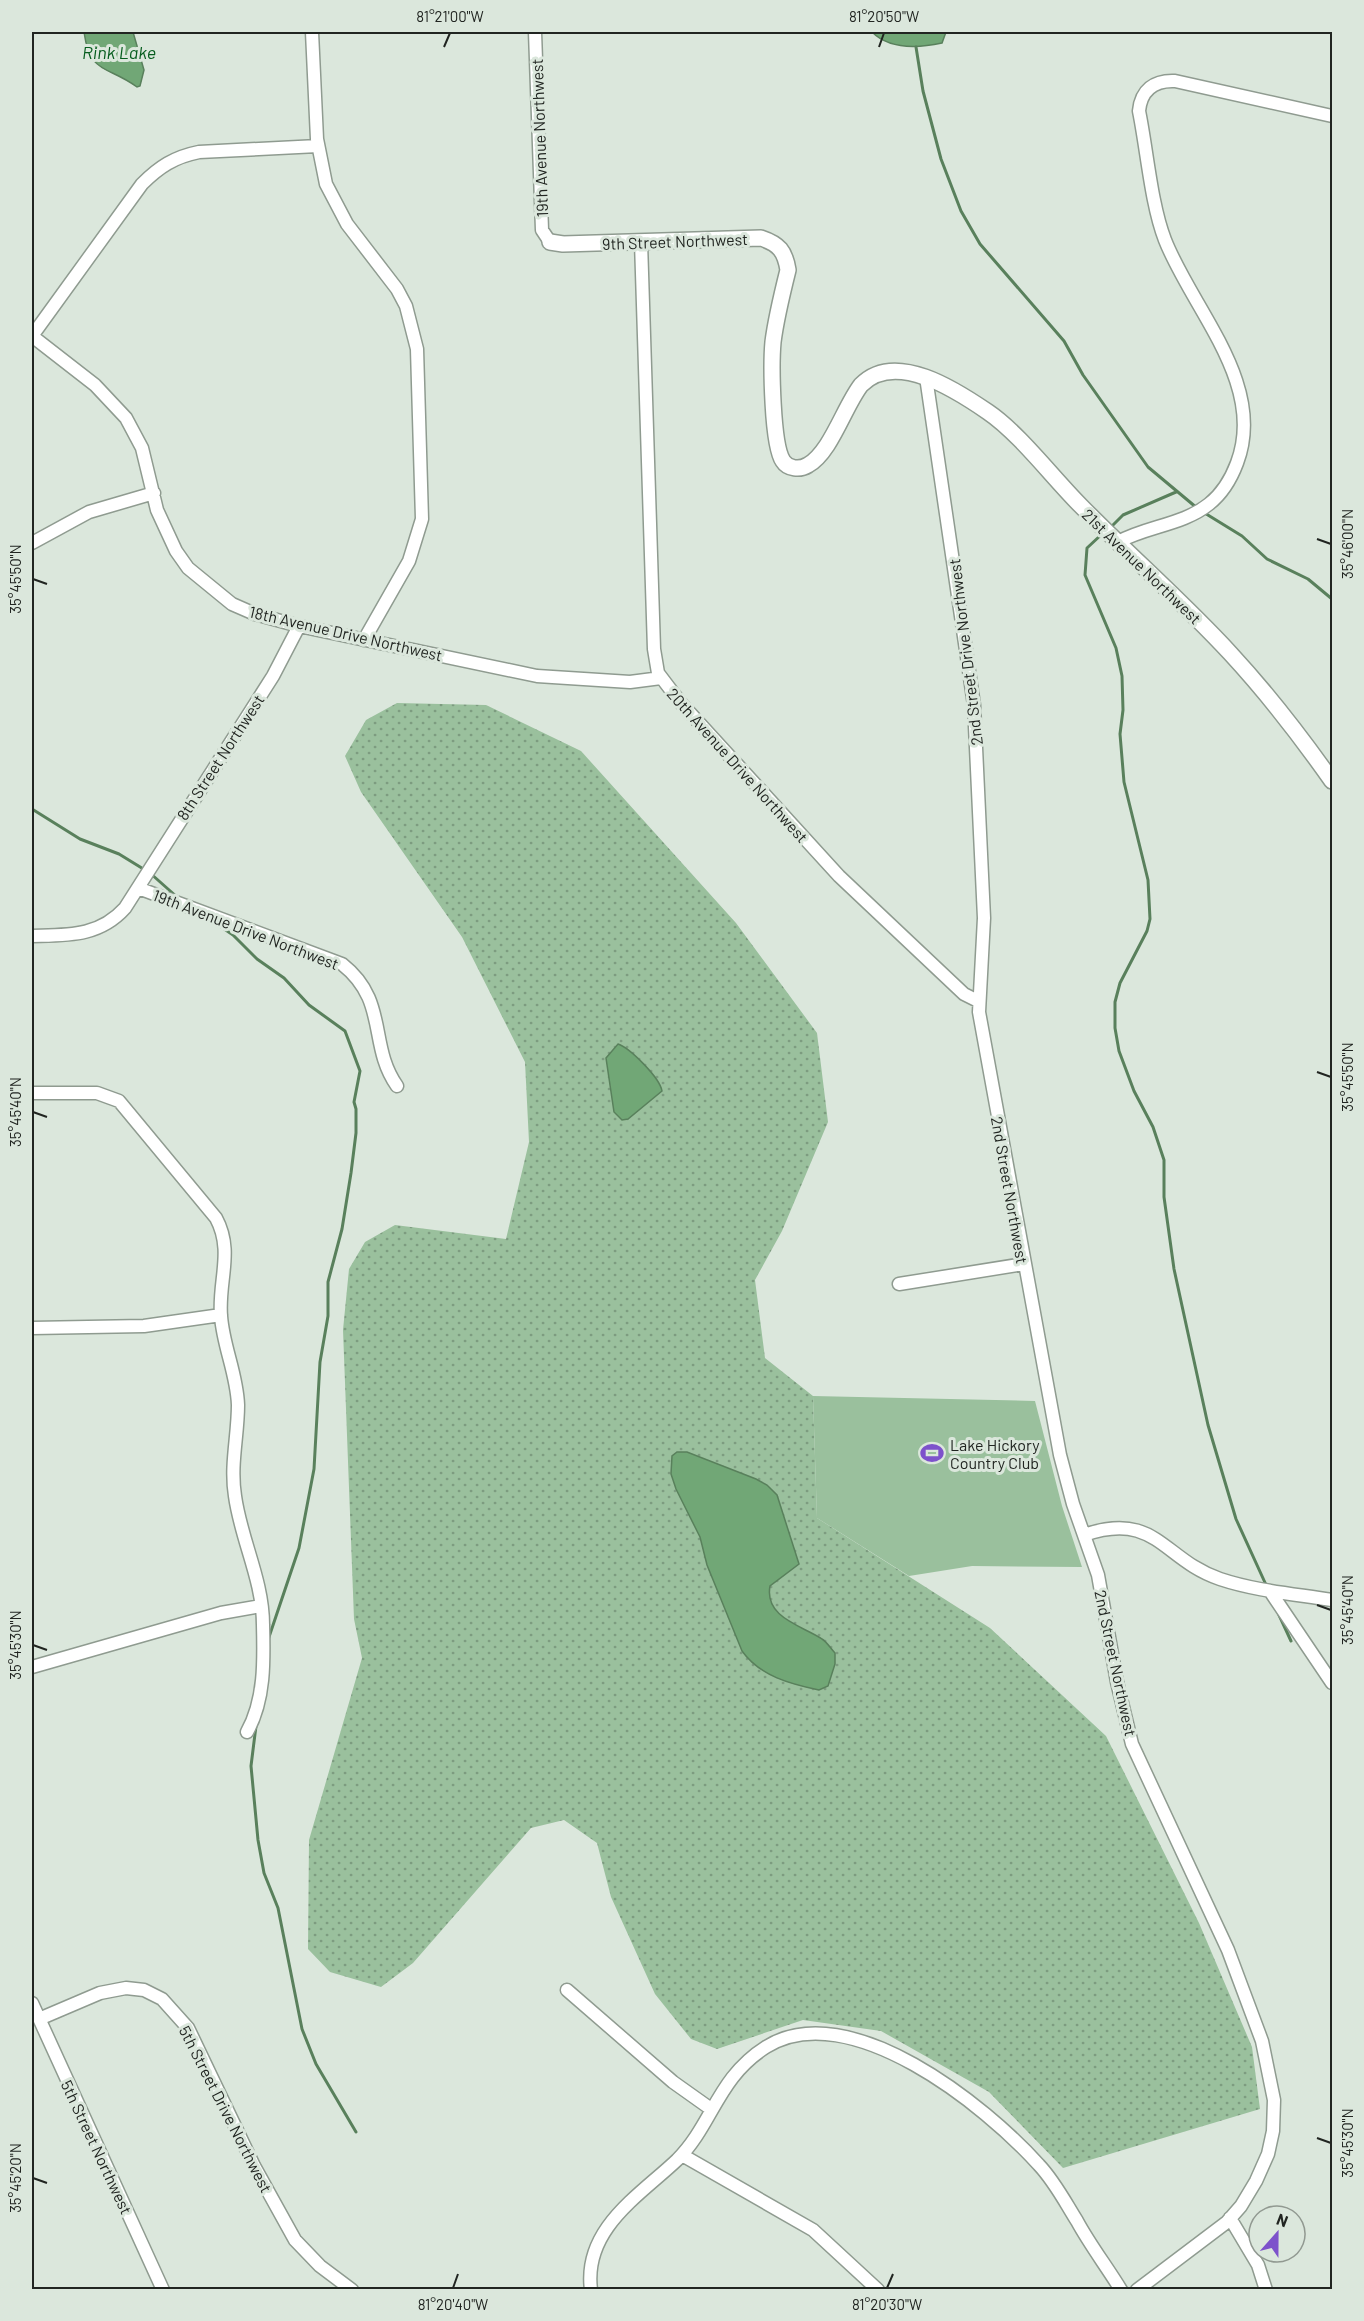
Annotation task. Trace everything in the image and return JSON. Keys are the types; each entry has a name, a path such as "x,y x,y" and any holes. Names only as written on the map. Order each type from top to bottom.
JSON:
{"street":[{"path":"312,32 318,147 326,183 338,209 397,289 406,306 417,349 422,519 409,561 364,640"},
{"name":"19th Avenue Northwest","path":"535,32 542,230 550,242"},
{"path":"1118,543 1138,532 1186,518 1209,504 1232,477 1244,436 1243,408 1232,372 1164,238 1139,111 1146,91 1154,84 1175,81 1332,116"},
{"path":"32,336 142,184 163,164 180,156 199,152 318,147"},
{"name":"9th Street Northwest","path":"550,242 563,244 761,238 773,242 783,250 788,270 773,345 773,390 779,450 784,462 790,467 800,468 813,461 824,449 852,396 869,377 887,370 900,369 926,377"},
{"name":"20th Avenue Drive Northwest","path":"641,242 654,650 655,663 661,678 680,702 838,876 964,994 978,1001"},
{"name":"18th Avenue Drive Northwest","path":"32,336 94,385 126,418 142,448 161,519 176,551 188,568 209,588 241,609 299,626 537,676 630,682 661,678"},
{"name":"21st Avenue Northwest","path":"926,377 989,413 1232,655 1270,699 1332,781"},
{"name":"2nd Street Drive Northwest","path":"926,377 974,705 984,918 978,1001"},
{"path":"32,543 89,512 154,494"},
{"name":"8th Street Northwest","path":"138,888 170,834 273,676 299,626"},
{"name":"19th Avenue Drive Northwest","path":"32,936 95,931 117,917 138,888 342,964 360,980 375,1010 388,1074 397,1086"},
{"name":"2nd Street Northwest","path":"978,1001 1060,1455 1098,1575 1117,1682 1132,1744 1228,1950 1260,2033 1271,2076 1274,2115 1268,2154 1249,2194 1230,2218 1137,2289"},
{"path":"32,1093 97,1093 114,1098 128,1109 137,1124 216,1218 222,1229 226,1257 221,1315 237,1389 238,1408 232,1467 235,1495 260,1589 264,1622 260,1701 247,1732"},
{"path":"899,1284 1024,1264"},
{"path":"32,1328 144,1326 221,1315"},
{"path":"1084,1535 1112,1527 1135,1529 1158,1539 1205,1573 1236,1584 1332,1600"},
{"path":"1270,1591 1332,1683"},
{"path":"32,1667 221,1614 261,1606"},
{"name":"5th Street Drive Northwest","path":"39,2019 100,1993 126,1988 144,1990 162,1999 188,2028 254,2166 295,2240 320,2266 352,2289"},
{"path":"567,1990 673,2082 711,2109"},
{"name":"5th Street Northwest","path":"32,2003 163,2289"},
{"path":"591,2289 590,2272 596,2248 610,2221 682,2155 698,2134 734,2074 766,2047 792,2037 814,2036 857,2039 876,2046 953,2088 1040,2165 1122,2289"},
{"path":"682,2155 813,2230 878,2289"},
{"path":"1230,2218 1258,2265 1266,2289"}],"shaded area":[{"path":"397,703 486,705 581,751 736,923 817,1033 828,1122 782,1231 755,1280 765,1358 813,1396 817,1518 990,1628 1106,1736 1199,1923 1252,2047 1260,2109 1063,2168 989,2092 881,2031 803,2020 717,2049 691,2039 655,1994 611,1897 597,1843 564,1820 531,1828 413,1963 381,1987 330,1972 308,1949 309,1840 362,1658 354,1619 343,1330 349,1269 365,1242 395,1225 506,1239 529,1142 525,1062 462,937 361,792 345,756 366,720"},
{"name":"Lake Hickory Country Club","path":"813,1396 1035,1401 1062,1506 1082,1567 972,1566 909,1576 817,1518"}],"water":[{"name":"Rink Lake","path":"84,32 133,32 144,70 140,86 137,87 95,62 87,46"},
{"path":"872,32 946,32 942,43 905,46 887,42"},
{"path":"618,1044 644,1064 662,1091 628,1119 622,1120 614,1112 606,1058"},
{"path":"677,1452 687,1452 756,1479 767,1485 777,1495 799,1564 770,1586 770,1597 773,1606 787,1620 822,1639 835,1653 835,1664 828,1686 819,1690 776,1678 749,1660 742,1651 707,1565 700,1537 671,1474 672,1456"}],"waterway":[{"path":"916,47 923,91 941,159 961,211 980,244 1064,341 1083,375 1148,467 1197,508"},
{"path":"1110,528 1123,515 1176,492"},
{"path":"1203,512 1242,536 1267,559 1308,579 1332,599"},
{"path":"1102,534 1087,548 1085,575 1116,648 1122,676 1123,710 1120,734 1124,782 1148,880 1150,919 1147,931 1120,983 1115,1002 1115,1028 1119,1051 1134,1091 1153,1127 1164,1160 1164,1197 1174,1269 1208,1425 1236,1519 1267,1587"},
{"path":"32,809 80,839 119,854 145,870"},
{"path":"150,873 177,897"},
{"path":"214,922 233,935 257,959 284,978 309,1005 345,1031 360,1071 354,1102 356,1133 351,1173 342,1229 328,1282 328,1316 320,1362 314,1469 299,1548 268,1640"},
{"path":"1279,1615 1291,1641"},
{"path":"256,1726 251,1766 258,1840 264,1873 278,1908 302,2029 316,2064 356,2132"}],"place":[{"name":"Lake Hickory Country Club","path":"932,1453"}]}
